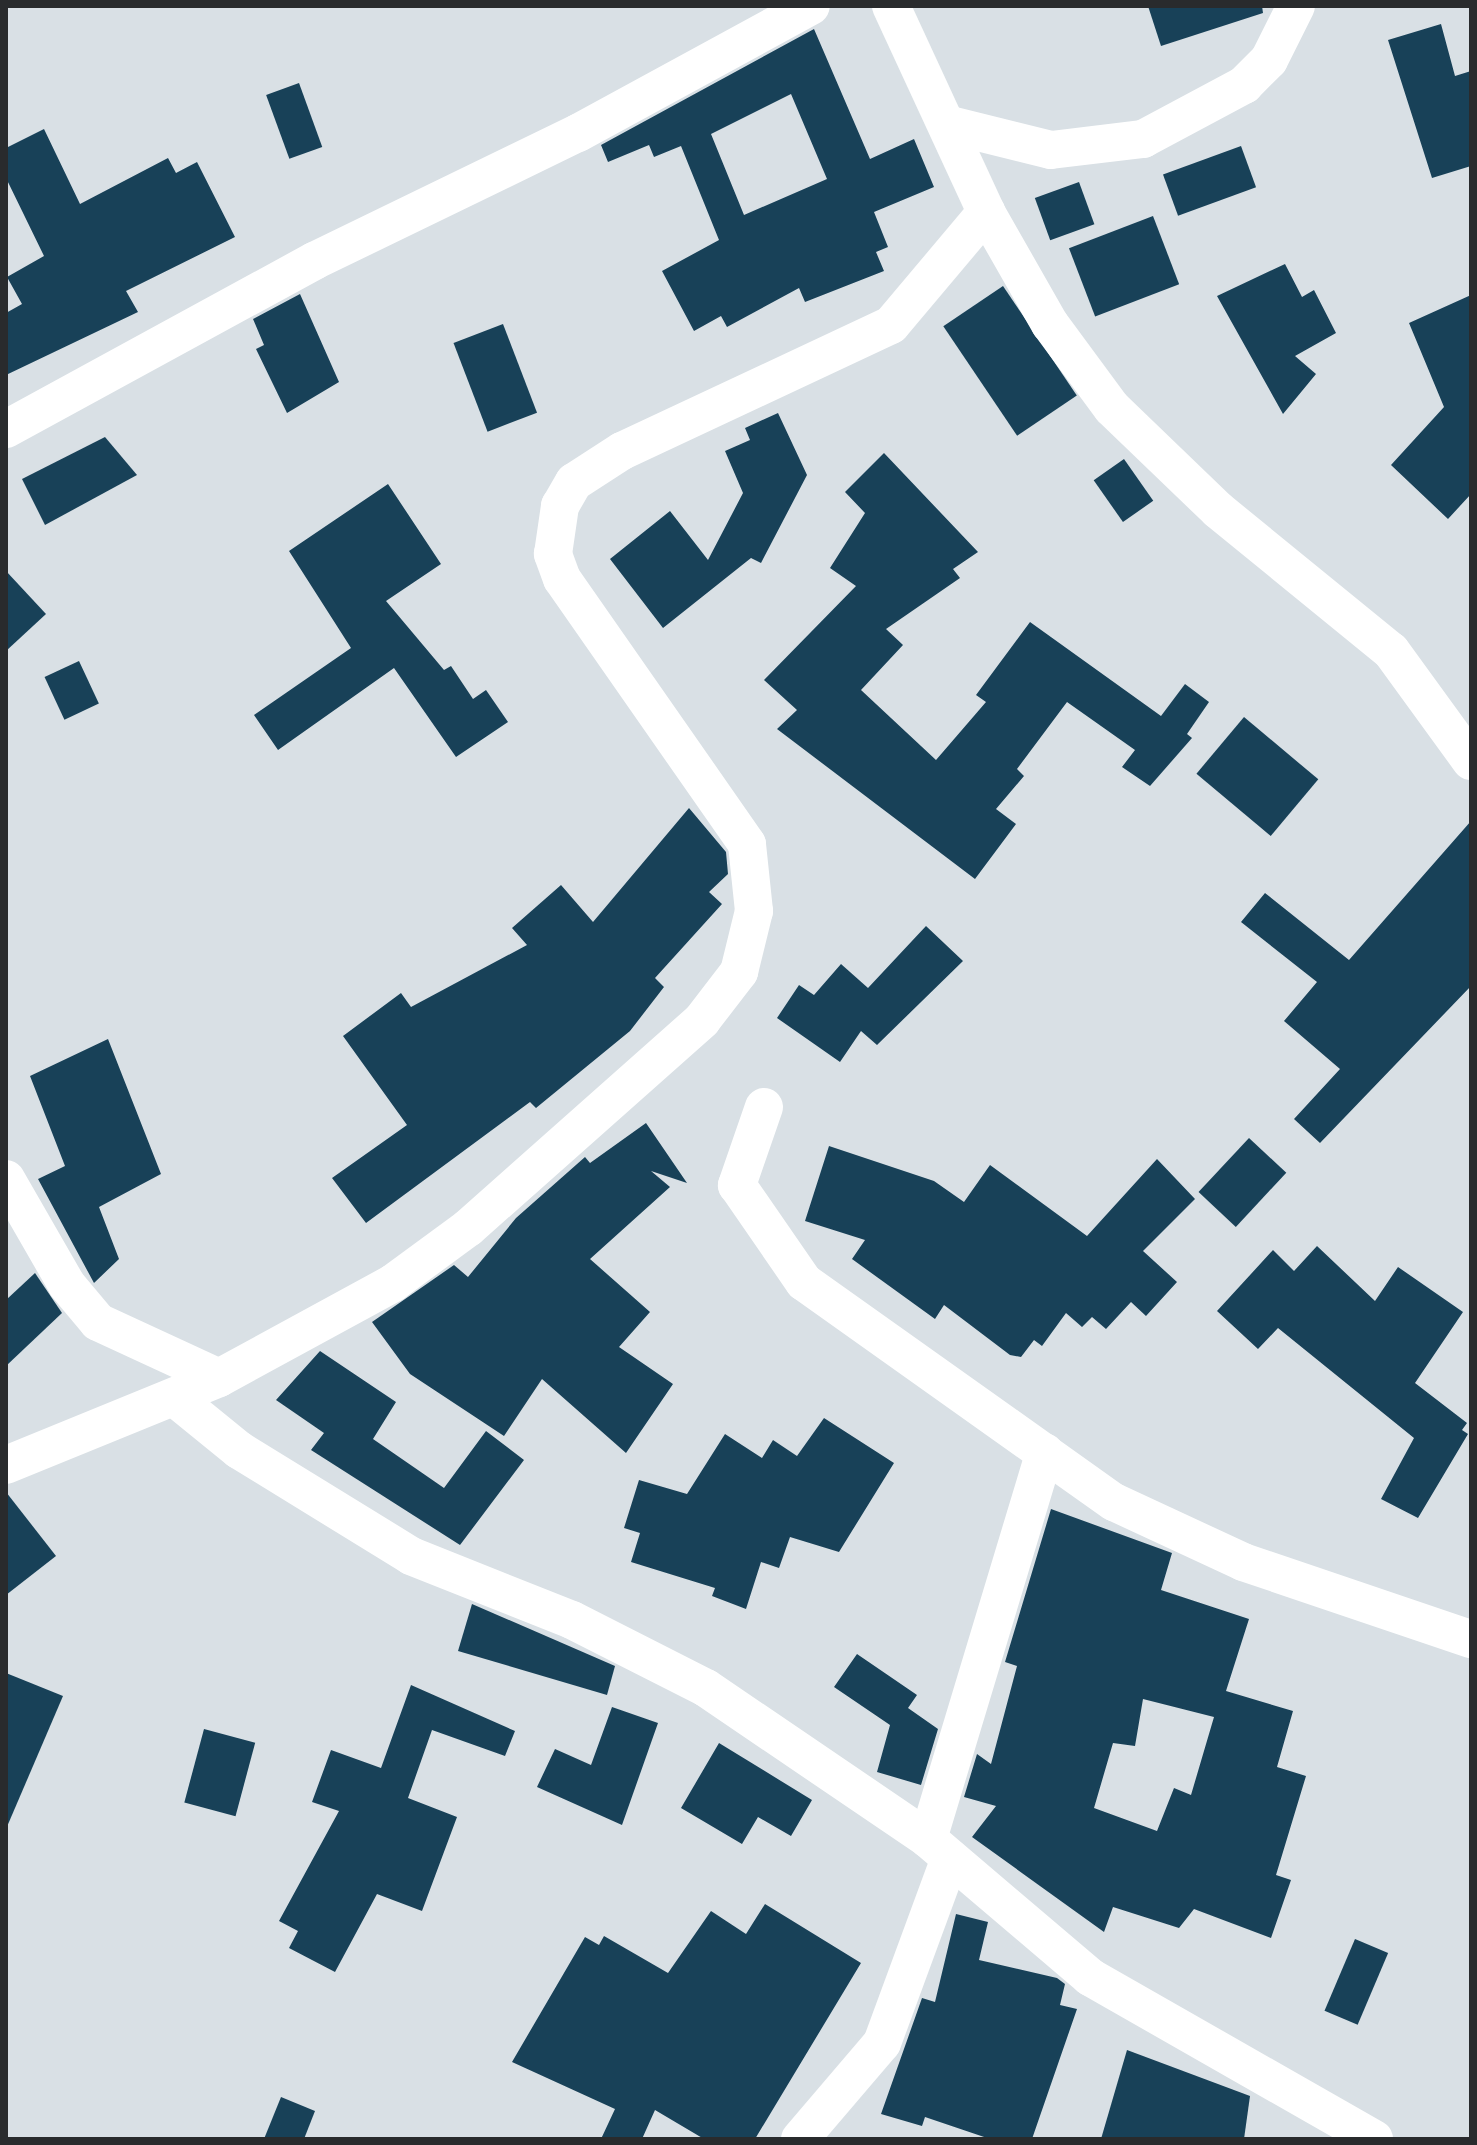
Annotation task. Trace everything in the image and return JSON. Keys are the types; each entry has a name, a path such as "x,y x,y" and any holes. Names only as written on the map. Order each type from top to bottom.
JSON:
{"street":[{"path":"6,429 314,261 550,147 811,6"},
{"path":"891,6 986,212 1050,324 1112,408 1218,510 1391,651 1471,761"},
{"path":"946,124 1051,150 1143,139 1244,85 1269,60 1296,6"},
{"path":"6,1465 175,1398 295,1342 468,1228 702,1020 739,972 754,911 747,844 562,579 553,554 560,506 574,482 622,451 891,325 986,212"},
{"path":"764,1107 737,1185 773,1244 804,1282 1114,1502 1201,1544 1471,1639"},
{"path":"6,1179 67,1285 98,1322 219,1378"},
{"path":"175,1398 239,1450 411,1556 572,1620 706,1688 939,1849 1090,1977 1374,2139"},
{"path":"800,2139 882,2043 939,1849 1045,1452"}],"building":[{"path":"1148,6 1262,6 1263,13 1161,46"},
{"path":"1441,24 1455,76 1471,71 1471,166 1432,178 1388,40"},
{"path":"814,29 870,159 914,139 934,187 874,212 888,247 876,252 884,271 805,302 799,288 727,327 721,316 694,331 662,271 719,240 681,146 654,157 649,145 608,162 601,145","holes":["791,94 827,179 744,215 711,134"]},
{"path":"299,83 322,147 289,159 266,95"},
{"path":"44,129 80,204 168,158 176,173 197,162 235,237 126,291 138,312 6,375 6,313 22,304 7,277 44,256 6,178 6,148"},
{"path":"1241,146 1256,187 1178,216 1163,174"},
{"path":"1079,182 1094,224 1050,240 1035,198"},
{"path":"1153,216 1179,284 1095,316 1069,248"},
{"path":"1285,264 1302,297 1314,290 1336,333 1295,356 1316,374 1283,414 1217,296"},
{"path":"1003,286 1077,395 1017,436 943,326"},
{"path":"300,294 339,382 287,413 256,349 264,345 253,319"},
{"path":"1471,295 1471,494 1448,519 1391,465 1444,407 1409,323"},
{"path":"503,324 537,413 488,432 454,343"},
{"path":"778,413 807,475 761,563 751,558 663,628 610,559 670,511 708,560 743,493 725,451 750,440 745,428"},
{"path":"105,437 137,475 45,525 22,479"},
{"path":"884,453 978,552 953,569 960,578 886,629 903,645 861,690 936,760 986,702 976,695 1030,622 1161,716 1185,684 1209,702 1187,734 1192,738 1150,786 1122,767 1135,750 1067,702 1017,769 1024,776 996,809 1016,824 975,879 777,729 797,710 764,680 856,586 830,568 865,513 845,492"},
{"path":"1124,459 1153,501 1123,522 1094,480"},
{"path":"388,484 441,564 386,601 444,670 451,666 473,699 486,690 508,722 456,757 394,668 278,750 254,715 351,648 289,551"},
{"path":"6,571 46,614 6,651"},
{"path":"79,661 99,704 64,720 45,677"},
{"path":"1244,717 1318,779 1271,836 1196,774"},
{"path":"689,808 726,852 728,874 709,892 722,904 655,978 664,987 630,1031 536,1108 530,1102 366,1223 332,1178 407,1125 343,1036 401,993 411,1007 527,945 512,928 561,885 593,922"},
{"path":"1471,821 1471,986 1320,1143 1294,1119 1340,1069 1284,1021 1317,982 1241,922 1265,893 1349,960"},
{"path":"926,926 963,961 877,1045 861,1031 840,1062 777,1018 799,985 814,995 841,964 868,988"},
{"path":"108,1039 161,1174 99,1207 119,1259 94,1283 38,1179 65,1166 30,1076"},
{"path":"646,1123 687,1183 651,1171 670,1187 590,1259 650,1312 619,1347 673,1384 626,1453 542,1379 504,1436 410,1374 372,1322 454,1265 468,1277 516,1218 585,1157 590,1163"},
{"path":"1249,1138 1286,1173 1236,1227 1199,1192"},
{"path":"829,1146 934,1181 964,1202 990,1165 1087,1236 1157,1159 1195,1199 1143,1251 1177,1282 1146,1316 1131,1302 1106,1329 1092,1317 1082,1327 1066,1313 1042,1346 1034,1340 1021,1357 1010,1355 944,1305 935,1319 852,1259 865,1240 805,1221"},
{"path":"1317,1246 1375,1301 1398,1267 1463,1312 1415,1383 1467,1423 1462,1430 1468,1434 1418,1518 1381,1499 1414,1438 1278,1328 1258,1349 1217,1311 1273,1250 1294,1271"},
{"path":"35,1273 62,1313 6,1366 6,1300"},
{"path":"320,1351 396,1402 373,1439 444,1488 486,1431 524,1460 460,1545 311,1450 324,1433 276,1400"},
{"path":"824,1418 894,1463 839,1552 790,1537 779,1568 761,1562 746,1609 712,1596 715,1588 631,1562 640,1533 624,1528 639,1480 687,1494 725,1434 762,1458 773,1440 797,1456"},
{"path":"6,1492 56,1556 6,1595"},
{"path":"1051,1509 1172,1553 1161,1590 1249,1619 1226,1691 1293,1711 1277,1767 1306,1776 1276,1875 1291,1880 1271,1938 1194,1909 1179,1928 1113,1907 1104,1932 972,1837 996,1806 964,1797 977,1754 991,1764 1017,1666 1005,1662","holes":["1143,1699 1214,1717 1191,1795 1174,1788 1157,1831 1094,1808 1113,1743 1135,1746"]},
{"path":"472,1604 615,1666 607,1695 458,1651"},
{"path":"857,1654 917,1695 908,1708 938,1729 921,1785 877,1772 890,1725 834,1687"},
{"path":"6,1673 63,1696 6,1829"},
{"path":"411,1685 515,1731 505,1756 432,1730 408,1798 457,1817 422,1911 377,1894 335,1972 289,1948 298,1931 279,1921 339,1811 312,1802 331,1750 381,1768"},
{"path":"612,1707 658,1723 622,1825 537,1787 555,1749 591,1765"},
{"path":"204,1729 255,1743 236,1816 184,1802"},
{"path":"719,1743 812,1800 791,1836 758,1817 742,1844 681,1808"},
{"path":"765,1904 861,1963 755,2139 704,2139 655,2110 642,2139 601,2139 615,2109 512,2062 585,1937 599,1945 604,1936 668,1973 711,1911 746,1934"},
{"path":"956,1914 988,1922 979,1960 1057,1978 1065,1984 1060,2005 1077,2009 1032,2139 990,2139 925,2117 922,2126 881,2114 922,1998 935,2002"},
{"path":"1355,1939 1388,1953 1358,2025 1325,2011"},
{"path":"1127,2050 1250,2096 1244,2139 1101,2139"},
{"path":"281,2097 315,2111 304,2139 264,2139"}]}
